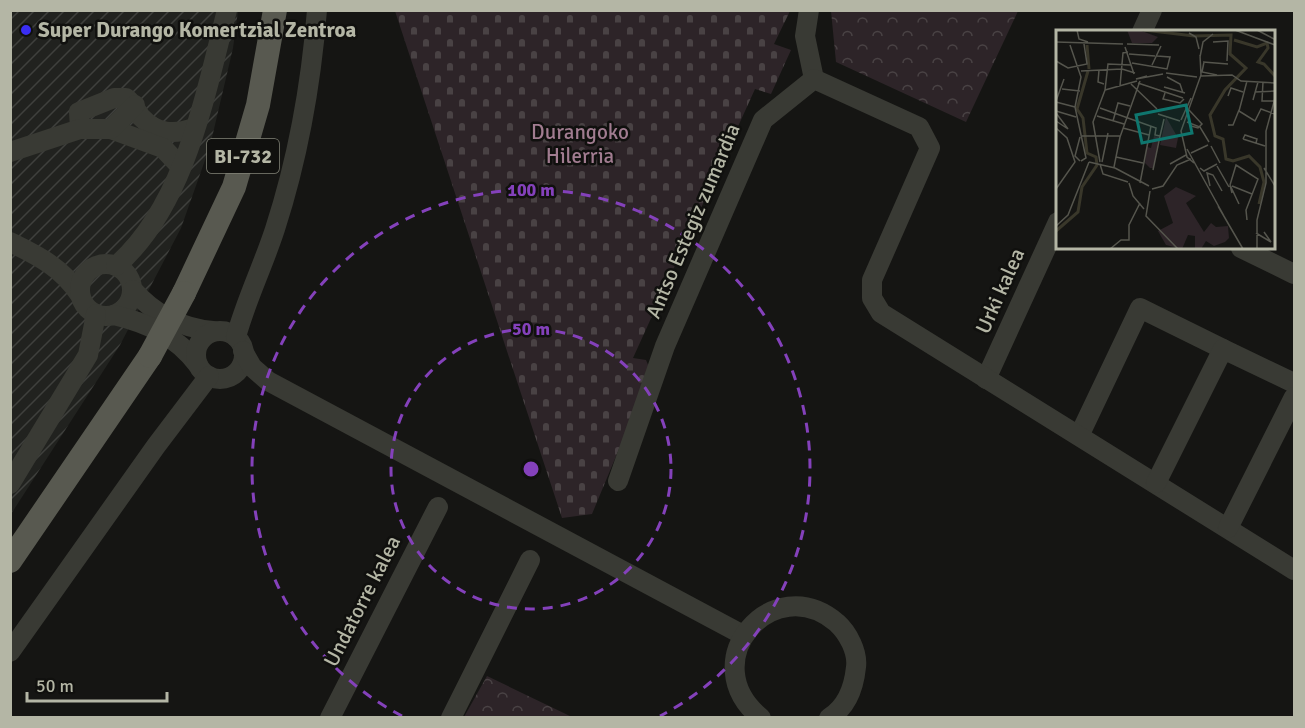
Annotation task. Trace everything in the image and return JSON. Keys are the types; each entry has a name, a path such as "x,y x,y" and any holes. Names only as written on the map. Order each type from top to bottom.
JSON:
{"main road":[{"name":"BI-732","path":"10,561 150,356 184,293 234,187 258,105 275,10"}],"street":[{"path":"80,295 82,279 93,267 108,265 132,252 156,223 181,167 194,128 227,10"},
{"path":"10,652 156,446 211,373 241,366 239,344 245,303 274,231 298,148 314,58 317,10"},
{"path":"809,10 805,36 814,79 920,128 930,148 872,280 872,298 881,313 986,379 1080,434 1294,570"},
{"path":"1144,30 1152,10"},
{"name":"Antso Estegiz zumardia","path":"618,481 665,346 763,120 814,79"},
{"path":"80,129 79,112 114,98 126,98 135,105 139,115 153,127 166,133 176,134 194,128"},
{"path":"111,129 121,122 135,105"},
{"path":"10,152 80,129 111,129 163,148 181,167"},
{"name":"Urki kalea","path":"986,379 1056,226"},
{"path":"10,242 46,260 68,278 83,303 105,315 140,321 184,346 211,373 264,381 293,394"},
{"path":"1243,249 1294,274"},
{"path":"46,260 108,265 128,275 133,290 156,312 189,329 221,330 239,344 248,361 261,376 743,635"},
{"path":"10,484 88,356 105,315 128,305 133,290"},
{"path":"1080,434 1140,308 1294,383"},
{"path":"211,373 196,348 200,341 213,331"},
{"path":"1156,483 1223,349"},
{"path":"1228,528 1294,397"},
{"name":"Undatorre kalea","path":"330,717 438,507"},
{"path":"451,717 530,560"},
{"path":"754,715 739,693 734,674 735,654 743,635 755,621 772,611 790,606 810,608 828,615 842,628 852,644 856,663 855,682 847,700 829,717"}],"shaded area":[{"path":"11,11 238,11 233,48 210,146 181,228 120,345 11,514"}],"green space":[{"path":"831,10 1018,11 966,122 836,62"},
{"name":"Durangoko Hilerria","path":"395,11 790,11 774,44 791,50 771,94 755,89 633,358 646,360 651,372 592,514 562,518"},
{"path":"487,676 572,717 464,717"}],"place":[{"name":"Super Durango Komertzial Zentroa","path":"26,30"}]}
